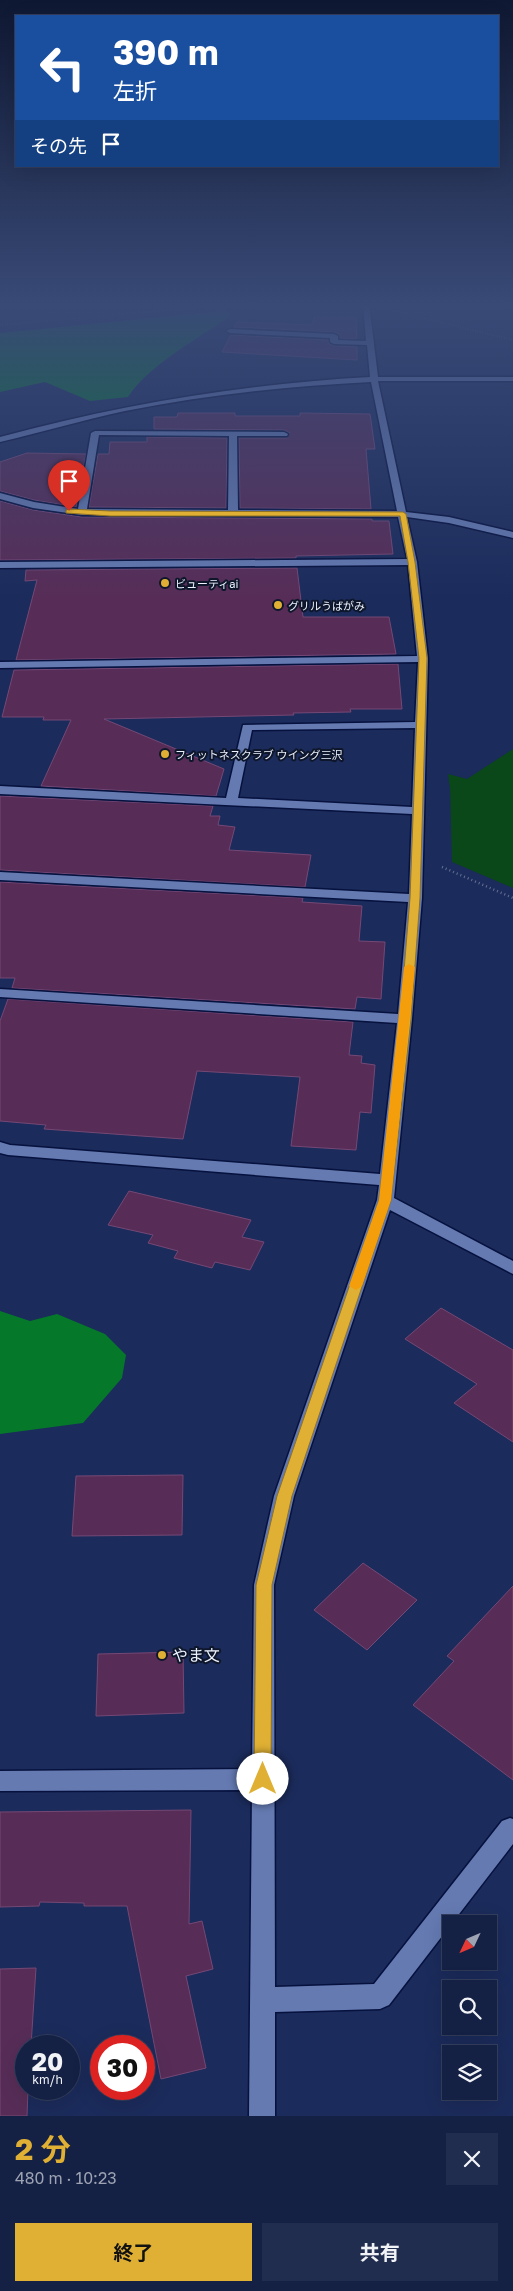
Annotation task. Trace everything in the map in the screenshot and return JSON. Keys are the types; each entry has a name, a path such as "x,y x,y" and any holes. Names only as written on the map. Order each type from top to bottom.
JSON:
{"street":[{"path":"0,440 91,416 161,402"},
{"path":"262,2116 264,1585 284,1496 385,1200 405,1019 415,898 416,811 423,658 412,562 379,402"},
{"path":"82,512 96,434 284,434"},
{"path":"233,434 233,513"},
{"path":"0,496 33,506 82,512 403,514 457,522 513,535"},
{"path":"0,565 412,562"},
{"path":"0,665 423,658"},
{"path":"231,802 247,726 420,725"},
{"path":"0,790 416,811"},
{"path":"0,876 415,898"},
{"path":"0,993 405,1019"},
{"path":"0,1147 8,1150 387,1180"},
{"path":"385,1200 513,1268"},
{"path":"0,1781 263,1779"},
{"path":"262,2000 380,1996 510,1829"}],"path":[{"path":"416,856 513,898"}],"green space":[{"path":"513,749 513,888 452,862 448,774 467,779"},
{"path":"0,1311 30,1321 57,1314 105,1334 126,1355 122,1378 83,1423 0,1434"}],"building":[{"path":"178,413 235,413 235,416 300,416 300,413 370,414 375,449 366,449 371,509 240,508 239,438 287,438 290,433 284,430 154,429 154,417 177,417"},
{"path":"147,437 227,438 226,508 89,507 98,454 109,454 110,442 147,442"},
{"path":"27,453 86,454 76,507 34,500 0,491 0,462"},
{"path":"0,501 33,510 82,517 372,519 372,521 389,521 393,554 296,556 296,558 0,560"},
{"path":"297,568 303,617 389,617 396,654 16,660 37,580 25,581 26,570"},
{"path":"398,664 402,709 350,709 351,712 293,713 294,715 104,719 224,769 216,796 41,786 71,720 43,720 44,717 2,717 14,670"},
{"path":"0,796 213,806 210,816 220,816 218,825 235,827 229,850 311,855 305,887 0,870"},
{"path":"0,882 303,898 302,902 362,906 359,941 385,942 381,999 357,997 355,1009 12,988 15,978 0,978"},
{"path":"8,999 353,1022 349,1055 362,1056 361,1063 375,1065 371,1113 360,1112 356,1150 291,1146 300,1077 197,1071 183,1139 44,1129 46,1125 0,1121 0,1021"},
{"path":"129,1191 251,1220 242,1237 264,1242 250,1270 215,1262 212,1268 174,1258 178,1251 148,1243 153,1235 108,1225"},
{"path":"441,1308 513,1350 513,1442 454,1403 477,1384 405,1339"},
{"path":"183,1475 182,1535 72,1536 76,1476"},
{"path":"363,1563 417,1600 367,1650 314,1610"},
{"path":"513,1586 513,1780 413,1705 454,1661 447,1656"},
{"path":"183,1652 184,1713 96,1716 98,1654"},
{"path":"191,1810 189,1924 202,1921 213,1969 186,1976 206,2068 161,2079 155,2048 155,2035 152,2035 127,1906 84,1906 84,1903 40,1902 39,1906 0,1907 0,1812"},
{"path":"36,1968 32,2035 15,2035 15,2100 28,2100 27,2116 0,2116 0,1969"}],"slow traffic":[{"path":"356,1286 385,1200 409,967"}],"place":[{"name":"ビューティai","path":"165,583"},
{"name":"グリルうばがみ","path":"278,605"},
{"name":"フィットネスクラブ ウイング三沢","path":"165,754"},
{"name":"やま文","path":"162,1655"}],"route":[{"path":"69,511 110,514 403,514 412,562 423,658 416,811 415,898 405,1019 385,1200 284,1496 264,1585 263,1779"}]}
